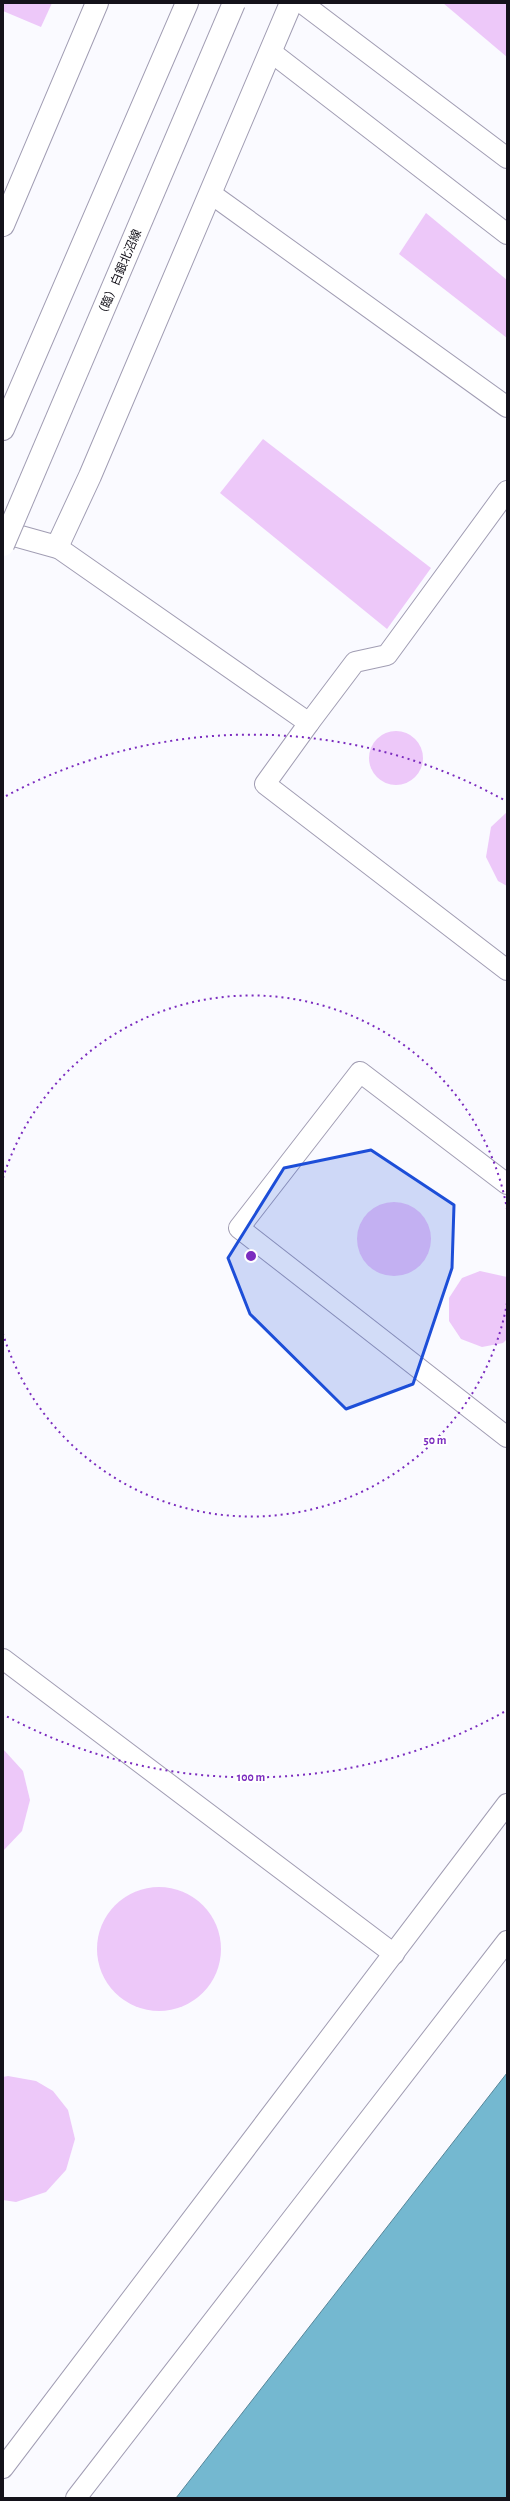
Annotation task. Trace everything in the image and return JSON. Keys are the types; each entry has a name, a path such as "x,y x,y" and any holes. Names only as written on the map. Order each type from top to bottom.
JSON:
{"street":[{"path":"3,224 97,3"},
{"path":"3,429 187,3"},
{"name":"（臨）白銀北沼線","path":"3,545 234,3"},
{"path":"3,532 58,547 291,3"}],"lane":[{"path":"302,3 507,158"},
{"path":"271,52 507,234"},
{"path":"210,193 507,407"},
{"path":"507,491 387,655 355,662 265,784 507,970"},
{"path":"58,547 309,723"},
{"path":"507,1184 360,1072 239,1228 507,1437"},
{"path":"3,1659 394,1954"},
{"path":"3,2468 507,1804"},
{"path":"76,2498 507,1941"}],"highlighted area":[{"path":"371,1150 454,1205 452,1268 413,1384 346,1409 250,1314 228,1258 284,1168"}],"water":[{"path":"507,2073 507,2498 176,2498"}],"building":[{"path":"3,3 52,3 41,27 3,11"},
{"path":"443,3 507,3 507,57"},
{"path":"426,213 507,280 507,338 399,254"},
{"path":"263,439 431,568 387,629 220,493"},
{"path":"396,731 406,733 415,739 421,748 423,758 421,768 415,777 406,783 396,785 386,783 377,777 371,768 369,758 371,748 377,739 386,733"},
{"path":"507,812 507,886 498,881 486,857 491,827"},
{"path":"394,1202 415,1208 425,1218 431,1239 425,1260 415,1270 394,1276 373,1270 363,1260 357,1239 363,1218 373,1208"},
{"path":"480,1271 507,1277 507,1339 503,1343 482,1347 461,1339 449,1321 449,1298 462,1278"},
{"path":"3,1749 23,1771 30,1800 22,1831 3,1851"},
{"path":"159,1887 171,1888 183,1892 193,1897 203,1905 211,1915 216,1925 220,1937 220,1961 216,1973 211,1983 203,1993 193,2001 183,2006 171,2010 159,2011 147,2010 135,2006 125,2001 115,1993 107,1983 102,1973 98,1961 97,1949 98,1937 102,1925 107,1915 115,1905 125,1897 135,1892 147,1888"},
{"path":"8,2076 36,2081 53,2091 68,2110 75,2139 66,2170 46,2192 16,2202 3,2200 3,2077"}]}
